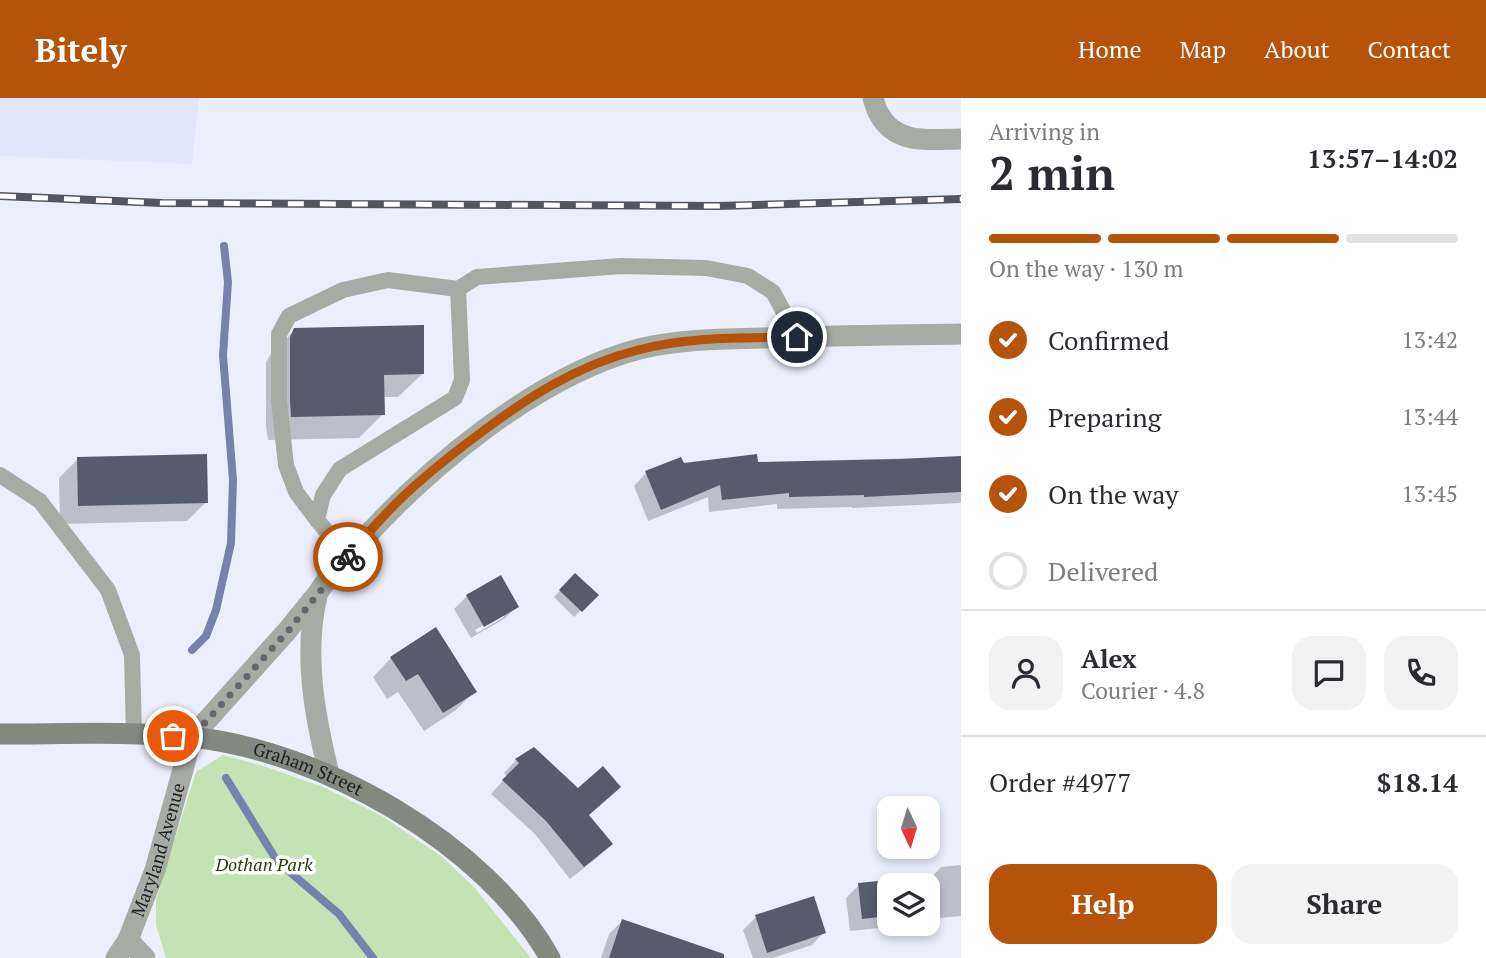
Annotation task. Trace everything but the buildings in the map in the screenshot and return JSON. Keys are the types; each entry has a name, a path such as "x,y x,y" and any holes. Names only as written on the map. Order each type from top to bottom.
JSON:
{"street":[{"path":"873,98 878,114 899,134 927,141 961,139"},
{"path":"192,737 288,631 383,516 444,459 551,384 585,368 638,349 694,340 961,334"},
{"path":"317,593 311,667 314,704 329,775"},
{"name":"Graham Street","path":"0,734 192,737 256,749 329,775 406,816 477,868 519,912 550,958"},
{"name":"Maryland Avenue","path":"116,958 128,940 155,870 192,737"},
{"path":"128,940 145,958"}],"lane":[{"path":"348,557 296,492 286,465 279,401 279,334 289,317 343,290 388,280 458,289 477,277 621,266 706,268 748,276 773,292 797,337"},
{"path":"317,520 323,495 340,468 456,398 462,380 458,289"},
{"path":"0,475 40,501 108,590 131,655 134,735"}],"shaded area":[{"path":"0,98 199,98 192,164 0,156"}],"green space":[{"name":"Dothan Park","path":"223,755 323,787 382,816 441,856 474,887 531,958 166,958 156,925 156,899 196,772"}],"waterway":[{"path":"192,650 206,636 216,610 231,543 233,480 223,355 228,282 224,246"},
{"path":"226,778 277,861 339,914 373,958"}],"railway":[{"path":"0,196 162,203 718,206 961,199"}],"way so far":[{"path":"173,736 192,737 288,631 348,557"}],"route":[{"path":"348,557 383,516 444,459 551,384 585,368 638,349 694,340 797,337"}]}
